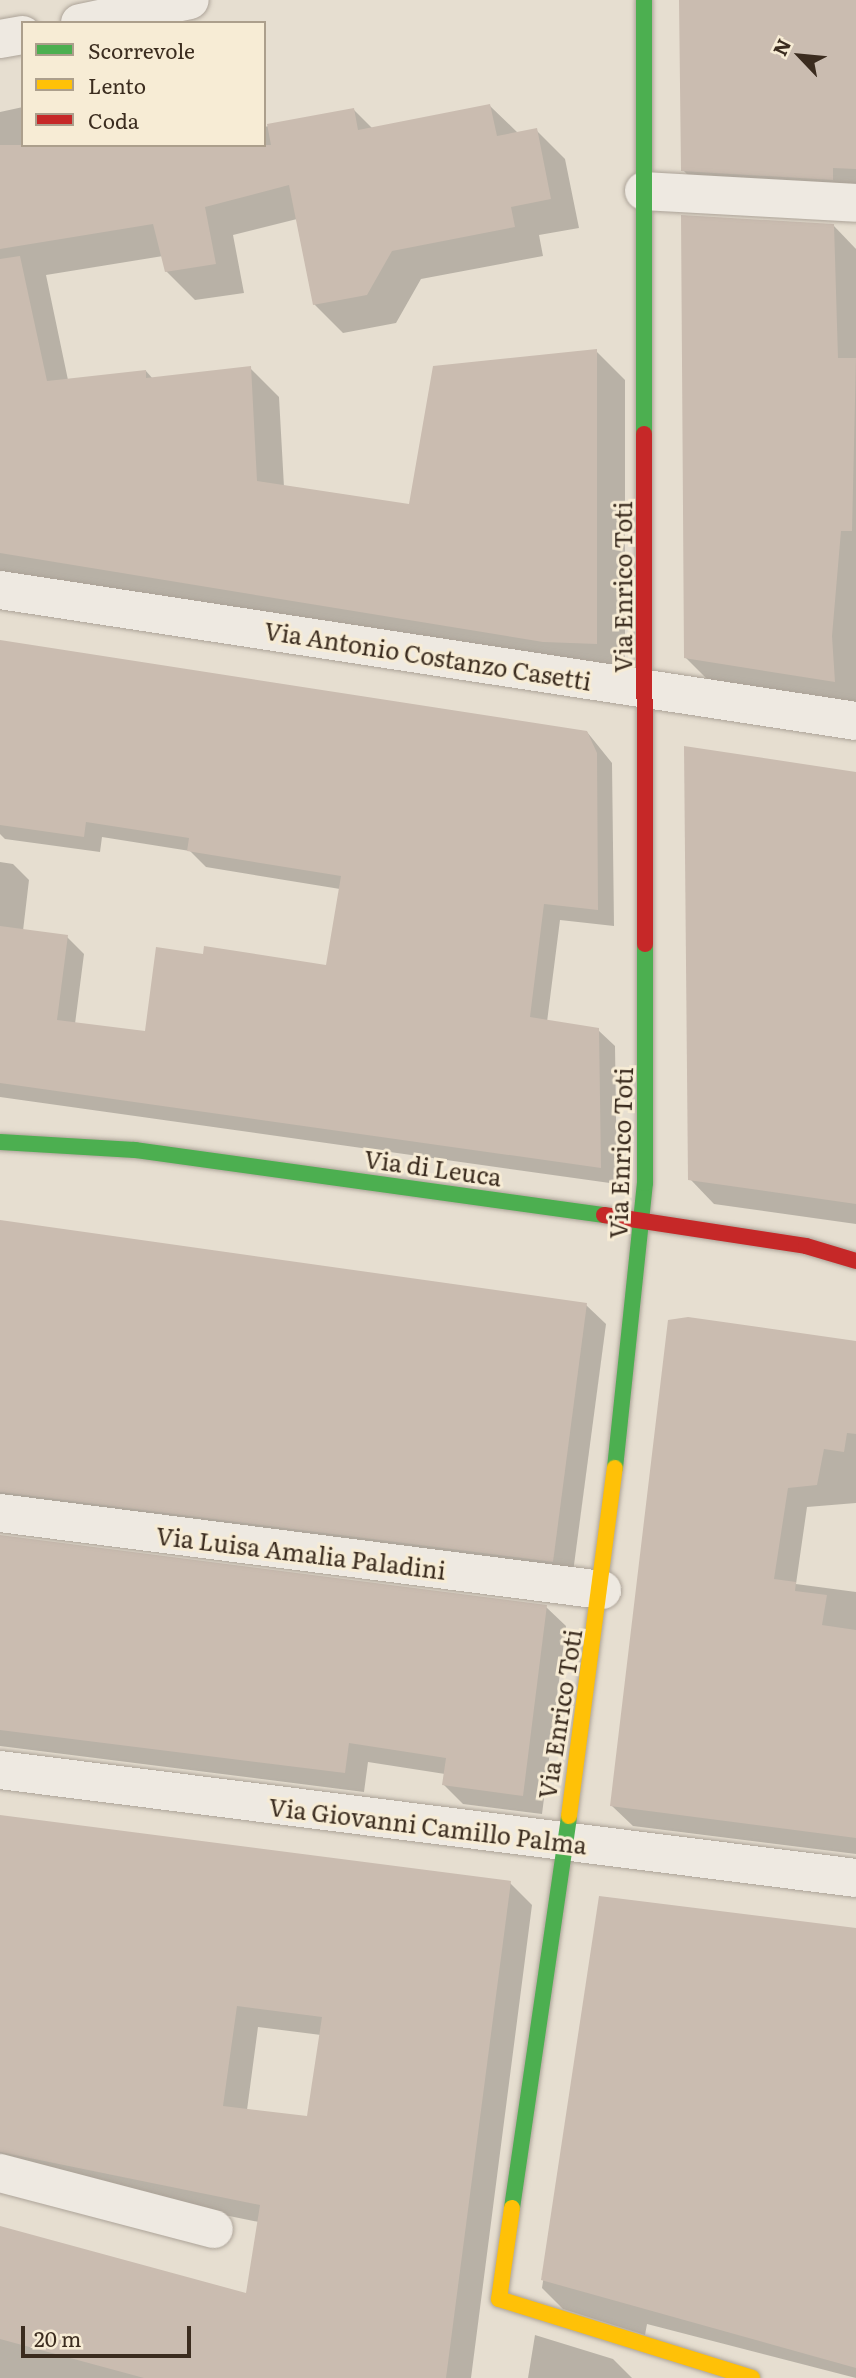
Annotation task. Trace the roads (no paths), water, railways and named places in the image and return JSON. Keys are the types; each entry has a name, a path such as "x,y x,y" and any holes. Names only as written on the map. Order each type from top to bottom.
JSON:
{"street":[{"path":"90,21 190,0"},
{"name":"Via Enrico Toti","path":"644,0 647,1155 602,1590 562,1844 499,2299 752,2378"},
{"path":"0,39 21,35"},
{"path":"644,191 856,203"},
{"name":"Via Antonio Costanzo Casetti","path":"0,590 856,721"},
{"name":"Via di Leuca","path":"0,1142 135,1150 806,1245 856,1261"},
{"name":"Via Luisa Amalia Paladini","path":"0,1513 602,1590"},
{"name":"Via Giovanni Camillo Palma","path":"0,1770 562,1844 856,1878"},
{"path":"0,2173 214,2229"}]}
